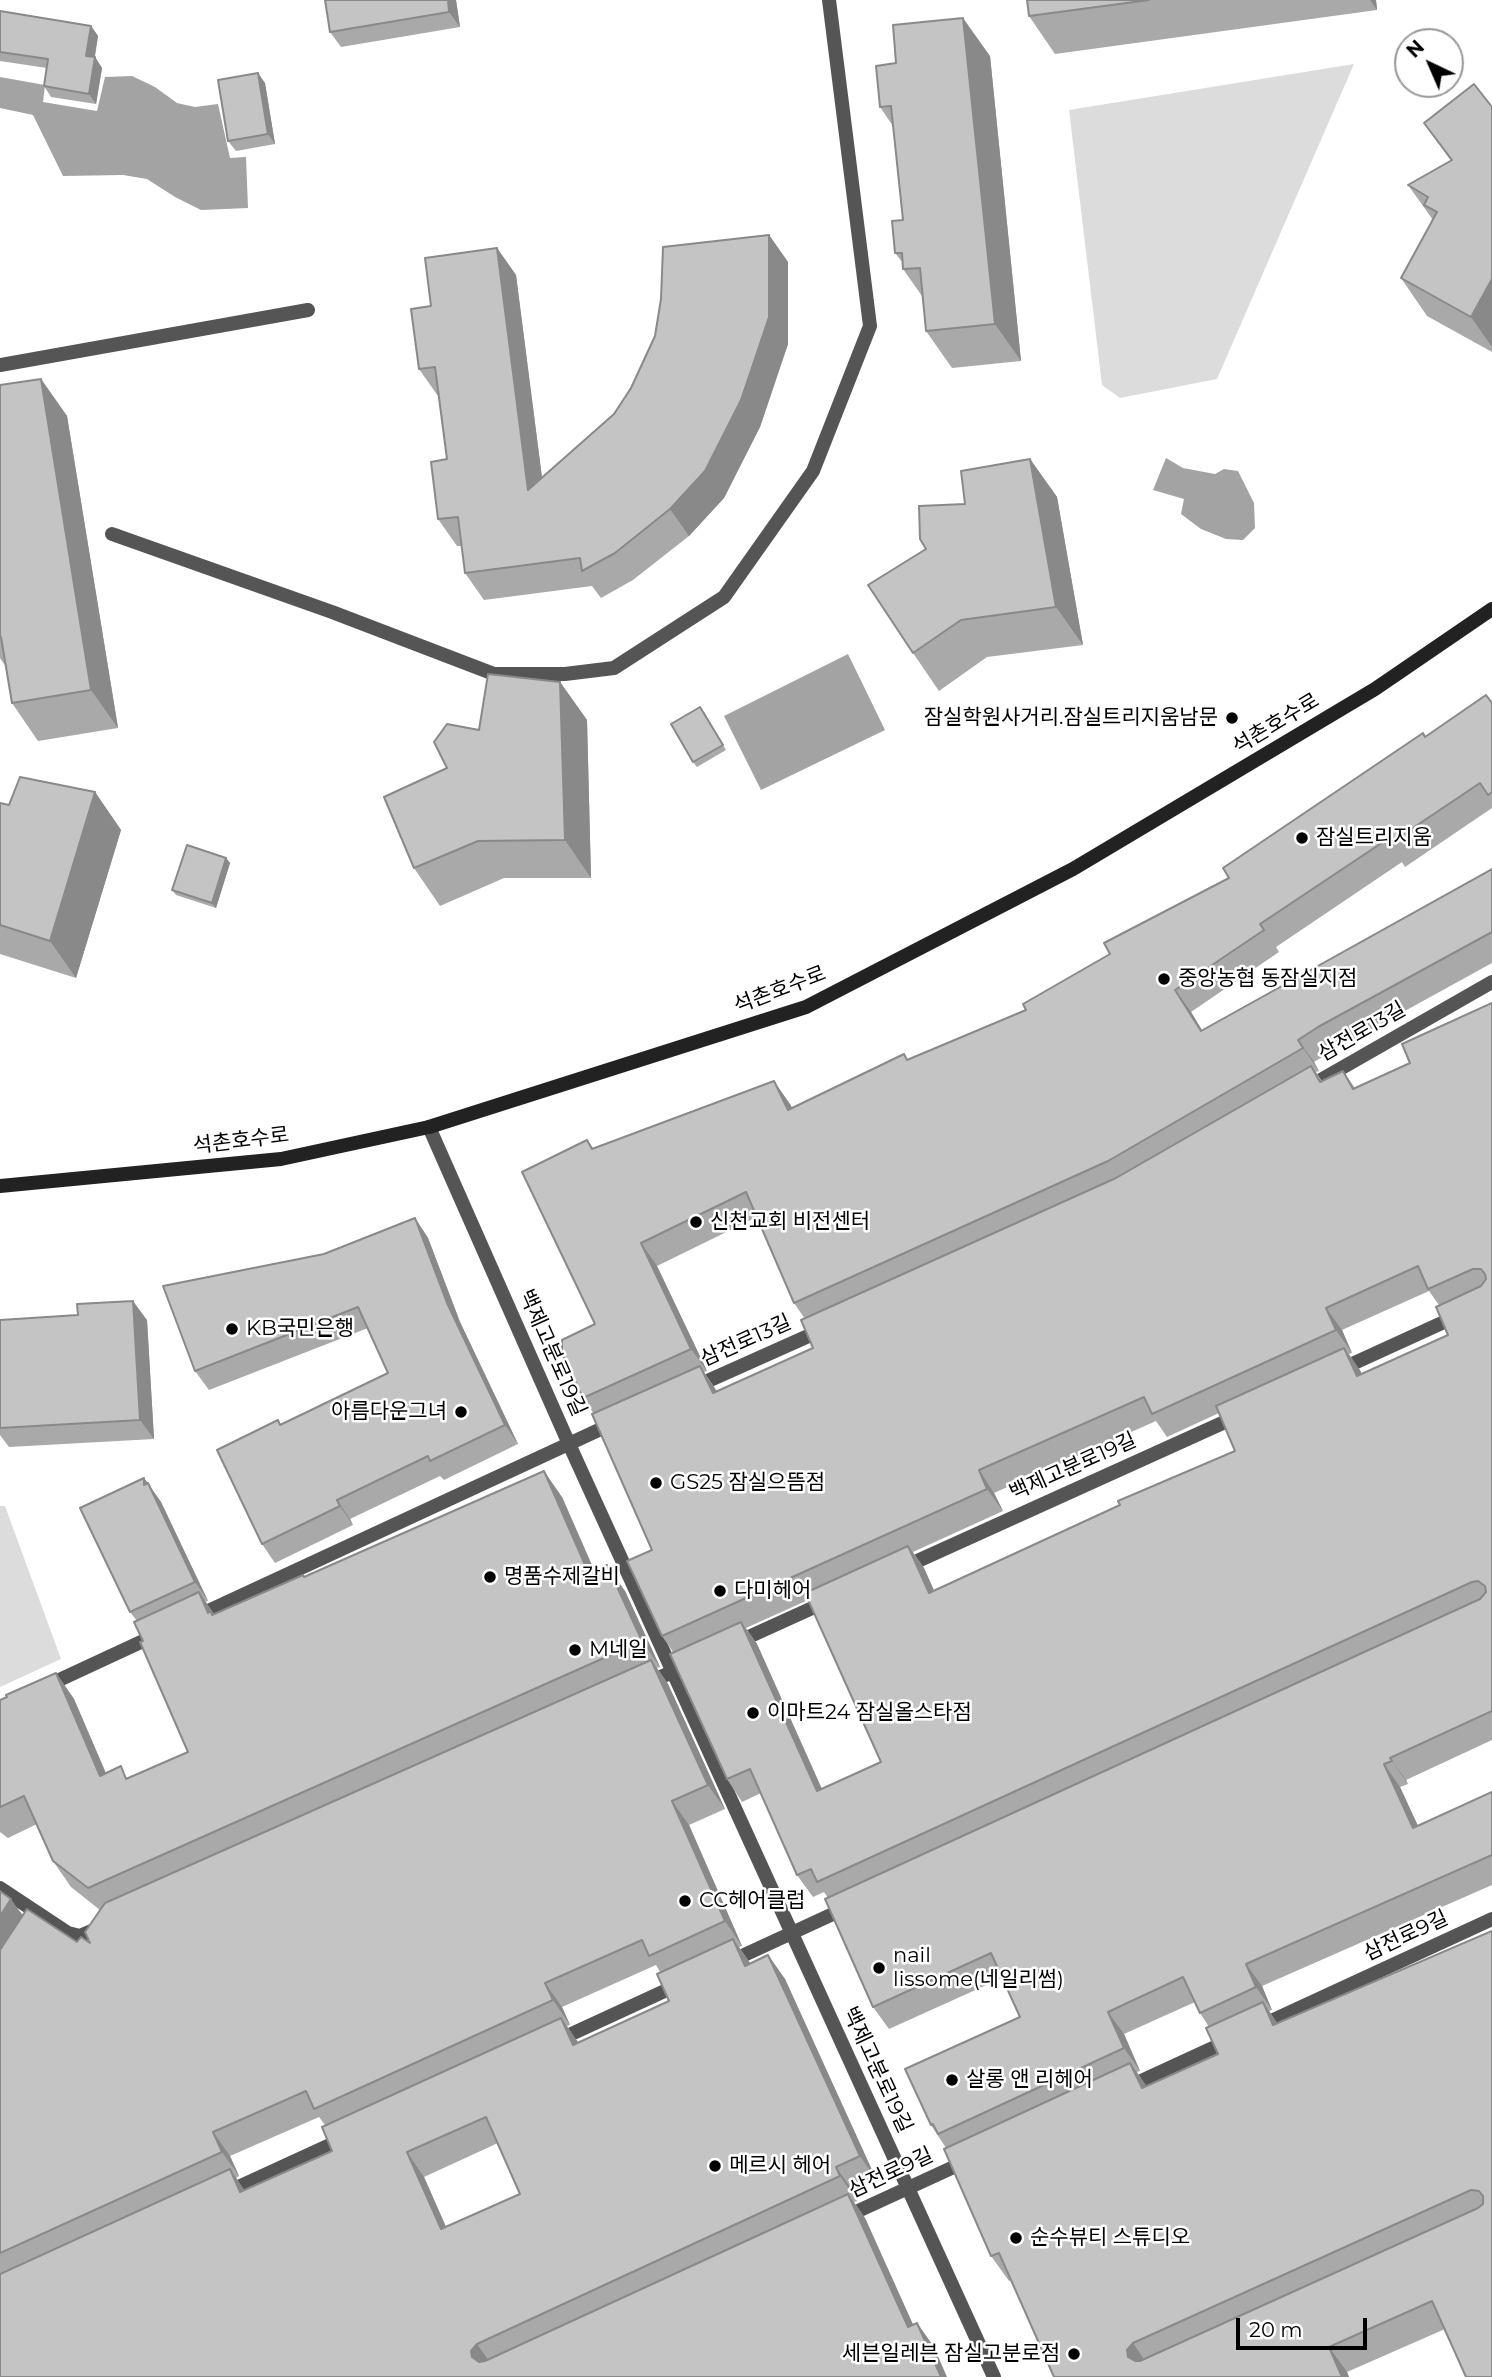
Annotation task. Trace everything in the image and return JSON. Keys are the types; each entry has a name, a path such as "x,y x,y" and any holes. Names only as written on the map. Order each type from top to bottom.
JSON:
{"street":[{"path":"112,534 332,612 494,674 565,674 614,668 724,597 813,471 870,326 829,0"},
{"path":"0,365 308,310"},
{"name":"석촌호수로","path":"0,1186 281,1159 429,1127 806,1007 1073,869 1376,689 1492,609"},
{"name":"삼전로13길","path":"1296,1094 1492,982"},
{"name":"백제고분로19길","path":"429,1127 672,1672 994,2377"},
{"path":"1328,1375 1492,1300"},
{"name":"삼전로13길","path":"683,1392 836,1324"},
{"name":"백제고분로19길","path":"887,1575 1252,1409"},
{"path":"25,1696 632,1415"},
{"path":"634,1689 849,1592"},
{"path":"0,1888 40,1923 79,1937 117,1920"},
{"path":"716,1968 867,1899"},
{"name":"삼전로9길","path":"1111,2095 1492,1919"},
{"path":"540,2048 691,1979"},
{"path":"214,2198 364,2129"},
{"name":"삼전로9길","path":"833,2222 984,2153"}],"shaded area":[{"path":"1354,64 1217,379 1120,398 1102,385 1069,110"},
{"path":"132,76 155,87 177,103 195,107 218,104 230,158 246,157 248,208 201,210 147,179 123,175 63,176 33,115 0,108 0,77 45,85 43,102 97,111 105,77"},
{"path":"1166,458 1183,468 1215,474 1224,469 1238,471 1254,503 1255,528 1243,540 1226,539 1201,529 1181,514 1184,499 1153,490"},
{"path":"848,654 885,730 761,790 724,716"},
{"path":"0,1506 5,1506 61,1659 0,1687"}],"building":[{"path":"325,0 448,0 449,12 330,32"},
{"path":"1027,0 1149,0 1029,16"},
{"path":"0,11 91,26 86,56 95,57 89,94 44,86 48,59 0,52"},
{"path":"963,18 995,324 926,331 920,268 903,269 902,253 895,253 892,221 903,220 891,106 880,107 876,66 896,63 893,25"},
{"path":"258,73 268,134 228,141 218,80"},
{"path":"1474,84 1492,107 1492,279 1471,317 1401,278 1437,212 1424,205 1428,197 1408,185 1452,160 1424,123 1456,98 1464,98 1464,92"},
{"path":"769,235 769,317 741,400 705,471 670,509 615,553 582,571 580,558 465,573 458,517 438,519 431,462 447,459 435,367 419,369 411,309 431,306 425,258 497,248 528,490 614,414 631,388 655,336 661,299 663,247"},
{"path":"41,379 91,690 12,703 0,637 0,385"},
{"path":"1030,459 1056,607 961,620 913,653 868,585 926,549 920,539 919,506 965,504 961,471"},
{"path":"488,674 560,682 565,840 478,841 414,868 384,797 447,768 434,742 447,724 479,730"},
{"path":"1486,695 1492,703 1492,792 1488,795 1480,783 1389,844 1386,840 1260,924 1264,930 1175,990 1201,1031 1492,869 1492,932 1318,1027 1298,1040 1303,1048 1108,1161 794,1303 746,1192 641,1243 691,1349 583,1398 562,1354 562,1340 595,1324 522,1172 587,1140 592,1149 774,1081 788,1110 904,1054 907,1060 1026,1010 1023,1004 1110,954 1104,943 1229,878 1223,868 1423,733 1425,737"},
{"path":"700,707 723,745 693,762 671,724"},
{"path":"20,777 95,792 50,941 0,925 0,803 9,805"},
{"path":"187,845 226,858 212,903 172,890"},
{"path":"1492,1003 1492,1711 1390,1758 1392,1761 1384,1764 1413,1828 1492,1792 1492,1855 1246,1964 1256,1987 1200,2013 1183,1977 1108,2012 1124,2048 938,2134 933,2124 931,2125 905,2069 1020,2017 991,1953 873,2007 825,1899 1480,1599 1486,1592 1485,1586 1478,1581 1472,1582 817,1882 811,1869 797,1875 750,1769 727,1779 670,1654 741,1622 817,1791 881,1762 805,1593 908,1546 929,1593 1120,1505 1118,1501 1235,1451 1216,1406 1344,1348 1357,1376 1448,1335 1436,1307 1481,1286 1486,1279 1485,1274 1481,1269 1473,1269 1428,1289 1418,1266 1326,1308 1336,1330 1152,1414 1144,1397 979,1470 987,1489 662,1636 627,1561 652,1550 592,1414 700,1366 713,1393 813,1348 801,1320 1116,1178 1311,1066 1320,1082 1343,1071 1353,1089 1410,1063 1402,1044"},
{"path":"415,1218 447,1303 505,1425 430,1461 428,1456 337,1500 340,1506 262,1544 217,1450 278,1420 280,1425 388,1373 358,1307 195,1371 163,1286 324,1254"},
{"path":"133,1301 140,1420 0,1428 0,1320 78,1315 77,1304"},
{"path":"544,1471 589,1574 607,1565 642,1641 88,1888 53,1861 24,1796 0,1807 0,1700 7,1697 6,1695 56,1673 100,1776 121,1766 126,1779 188,1752 140,1642 143,1641 134,1622 199,1592 208,1613 211,1611 212,1615"},
{"path":"144,1478 144,1485 148,1483 195,1582 130,1612 80,1508"},
{"path":"651,1660 708,1785 672,1801 725,1921 649,1956 642,1940 545,1983 553,2000 314,2109 306,2091 213,2132 222,2152 0,2253 0,1950 27,1909 77,1942 81,1937 90,1943 85,1932 105,1903"},
{"path":"0,1891 11,1899 0,1916"},
{"path":"1492,1931 1492,2377 1466,2377 1432,2301 1329,2347 1342,2377 1054,2377 999,2253 991,2256 944,2149 1130,2063 1142,2088 1218,2054 1206,2028 1263,2002 1273,2025","holes":["1471,2190 1479,2191 1483,2196 1483,2204 1478,2208 1140,2361 1128,2357 1127,2350 1133,2343"]},
{"path":"733,1939 745,1966 768,1955 860,2156 836,2167 840,2176 477,2344 471,2351 472,2357 479,2362 485,2361 848,2194 908,2327 917,2323 941,2377 0,2377 0,2274 230,2169 240,2192 332,2151 322,2127 561,2018 573,2045 669,2001 657,1974","holes":["486,2117 520,2194 441,2229 407,2152"]}],"place":[{"name":"잠실학원사거리.잠실트리지움남문","path":"1232,718"},
{"name":"잠실트리지움","path":"1302,838"},
{"name":"중앙농협 동잠실지점","path":"1164,979"},
{"name":"신천교회 비전센터","path":"696,1222"},
{"name":"KB국민은행","path":"232,1329"},
{"name":"아름다운그녀","path":"461,1412"},
{"name":"GS25 잠실으뜸점","path":"656,1483"},
{"name":"명품수제갈비","path":"490,1577"},
{"name":"다미헤어","path":"720,1591"},
{"name":"M네일","path":"575,1650"},
{"name":"이마트24 잠실올스타점","path":"753,1713"},
{"name":"CC헤어클럽","path":"685,1901"},
{"name":"nail lissome(네일리썸)","path":"879,1968"},
{"name":"살롱 앤 리헤어","path":"952,2080"},
{"name":"메르시 헤어","path":"715,2166"},
{"name":"순수뷰티 스튜디오","path":"1016,2238"},
{"name":"세븐일레븐 잠실고분로점","path":"1074,2354"}]}
